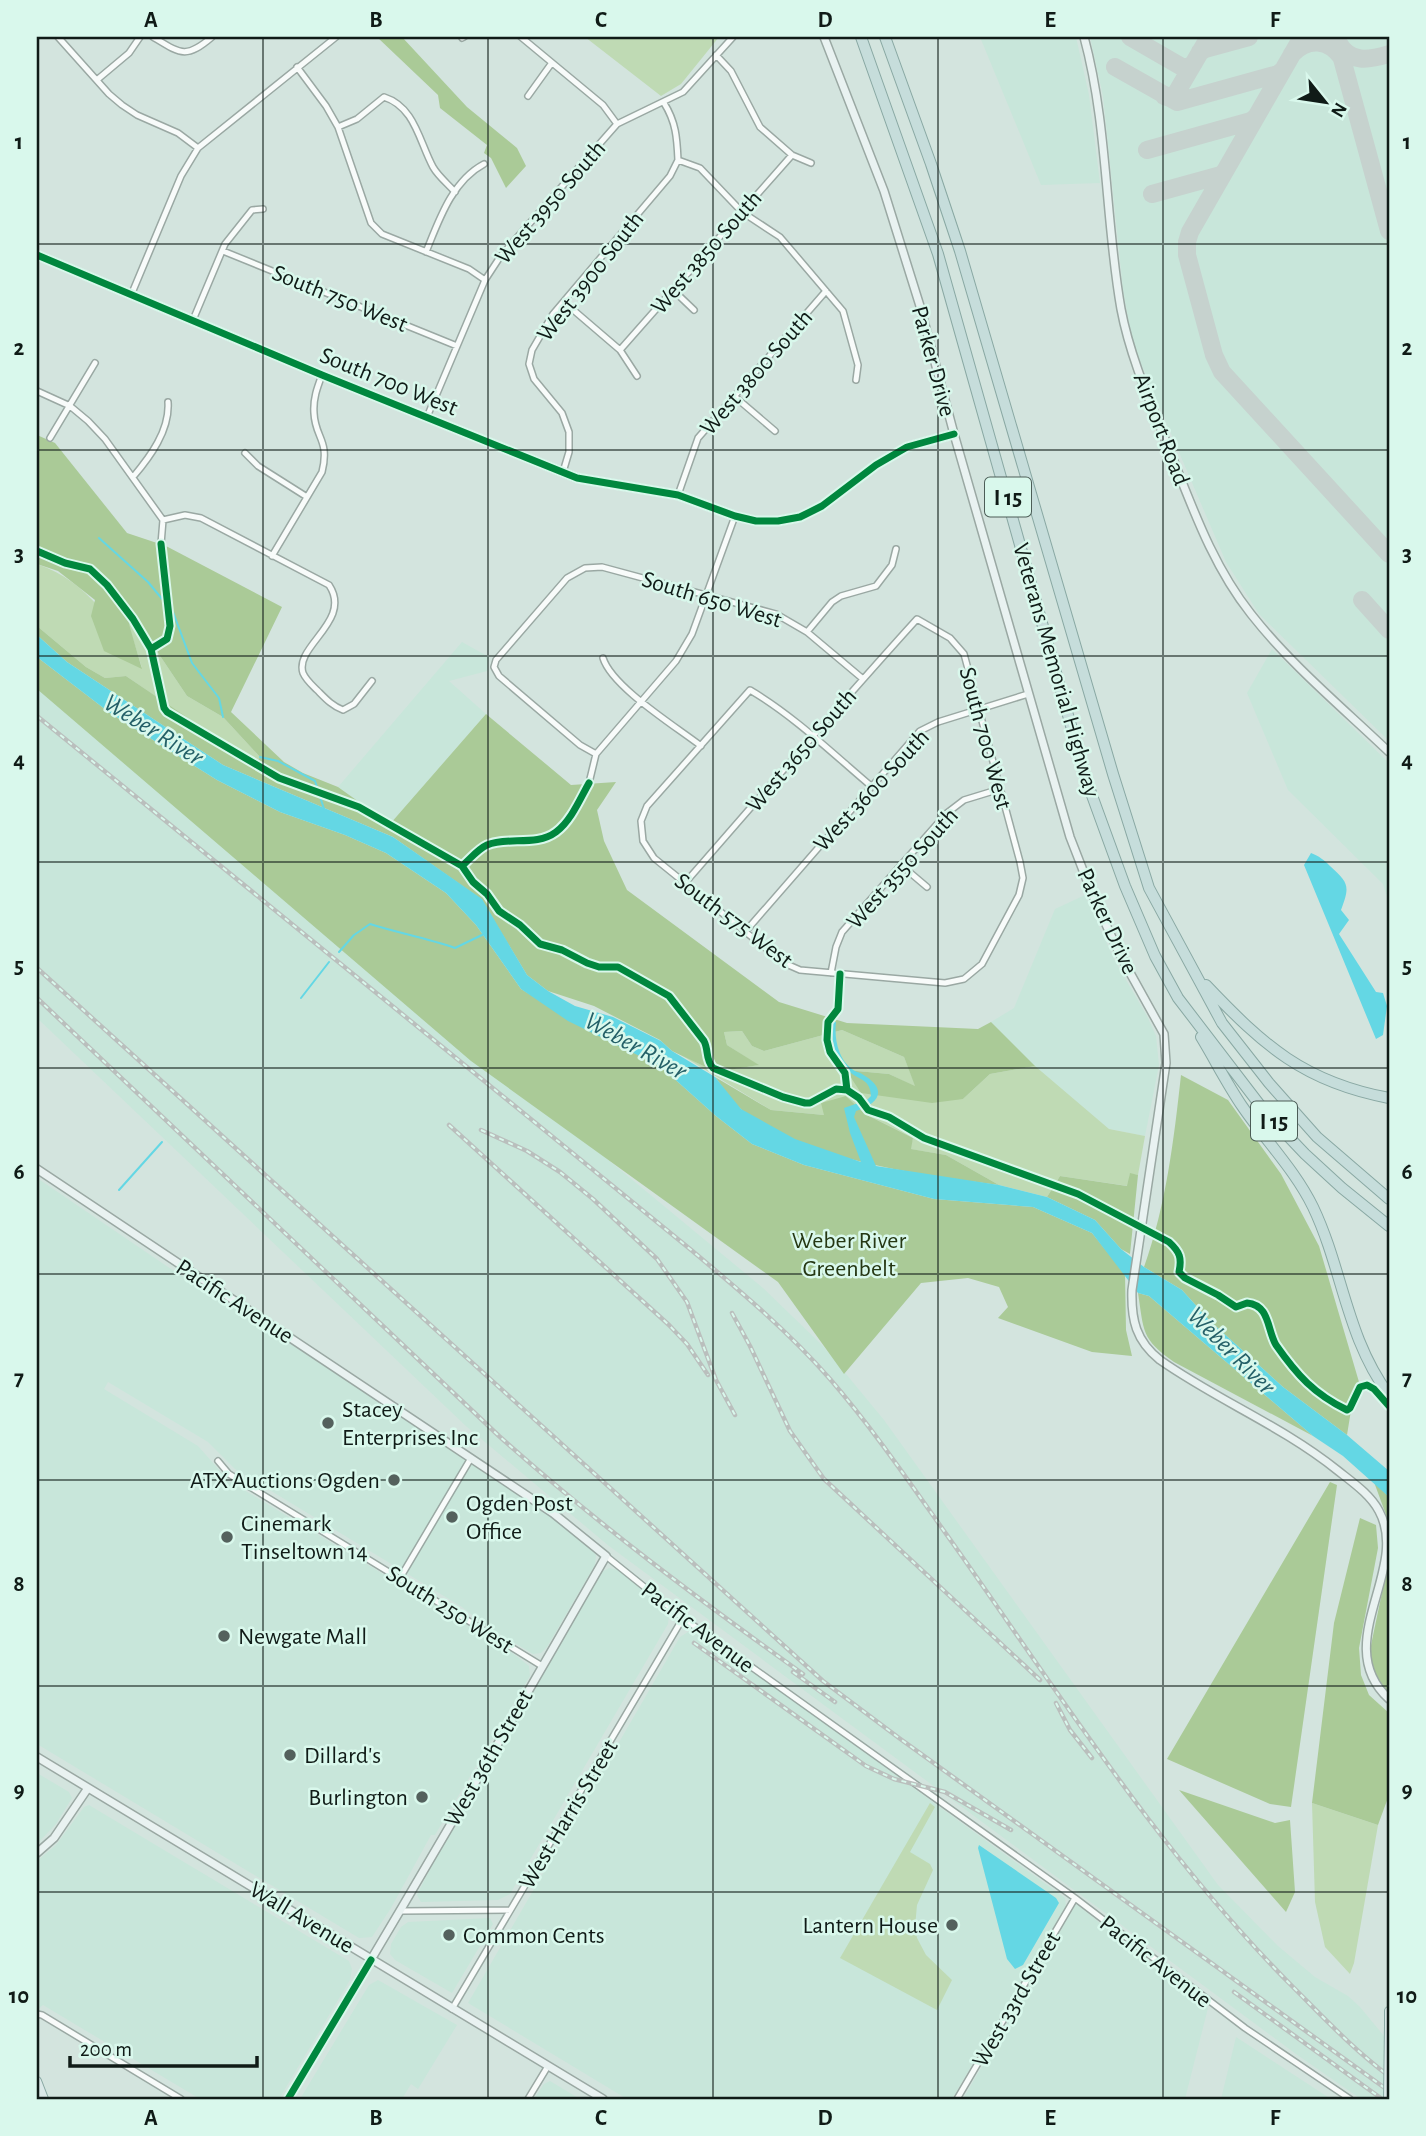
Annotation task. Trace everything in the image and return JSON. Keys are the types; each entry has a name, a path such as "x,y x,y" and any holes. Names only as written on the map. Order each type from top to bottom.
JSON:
{"highway":[{"name":"Veterans Memorial Highway","path":"861,37 938,254 1086,779 1125,886 1155,956 1178,998 1266,1113 1342,1188 1389,1226"},
{"name":"Veterans Memorial Highway","path":"885,37 967,273 1112,774 1149,888 1222,1023 1269,1083 1317,1136 1389,1199"},
{"path":"1196,975 1254,1035 1276,1052 1352,1090 1389,1098"},
{"path":"1178,998 1242,1107 1291,1171 1312,1204 1328,1244 1357,1339 1371,1370 1389,1395"}],"main road":[{"path":"1388,2099 1389,2011"},
{"path":"37,2081 44,2099"}],"street":[{"path":"58,37 122,105 137,115 178,133 198,148"},
{"path":"98,79 129,53 140,37"},
{"path":"153,37 176,51 186,53 197,50 212,37"},
{"path":"132,293 181,176 198,148 336,37"},
{"path":"521,37 603,105 617,124"},
{"name":"West 3950 South","path":"427,418 485,280 500,257 617,124 683,92 733,37"},
{"name":"Parker Drive","path":"824,37 888,202 920,306 1070,837 1119,953 1164,1034 1166,1063 1132,1290 1131,1310 1135,1329 1150,1352 1170,1367 1304,1445 1356,1485 1379,1510 1385,1525 1385,1548 1366,1650 1370,1674 1389,1699"},
{"name":"Airport Road","path":"1084,37 1096,92 1114,262 1131,349 1204,538 1229,585 1251,614 1308,674 1389,752"},
{"path":"716,55 731,71 760,128 792,155 811,163"},
{"path":"528,96 551,64"},
{"path":"297,67 327,106 338,127 371,223 382,234 469,269 485,280"},
{"path":"338,127 357,118 384,97 394,100 410,117 434,169 455,192"},
{"path":"664,103 673,117 677,133 678,160 700,168 742,212 780,237 843,311 858,365 856,380"},
{"name":"West 3850 South","path":"620,350 792,155"},
{"name":"West 3900 South","path":"563,472 569,453 569,432 562,413 534,379 529,364 531,350 553,314 670,176 678,160"},
{"path":"426,252 444,207 476,169 484,164"},
{"path":"193,320 225,244 252,211 263,209"},
{"name":"South 750 West","path":"223,251 457,346"},
{"name":"South 700 West","path":"37,255 322,375 578,478 678,495 756,521 800,517 822,506 877,465 907,447 954,434"},
{"path":"673,290 694,310"},
{"name":"West 3800 South","path":"678,495 698,438 826,291"},
{"path":"564,302 620,350 636,376"},
{"path":"50,438 95,363"},
{"path":"272,556 322,472 326,456 314,416 315,395 322,375"},
{"path":"37,391 70,406 105,439 163,520 161,544"},
{"path":"734,396 775,431"},
{"path":"133,477 149,459 169,416 168,402"},
{"path":"245,453 258,467 307,497"},
{"path":"163,520 185,515 201,518 329,585 337,597 336,609 304,661 302,671 334,707 343,710 354,704 372,681"},
{"path":"589,783 596,754 681,652 692,634 735,516"},
{"path":"807,632 832,602 841,596 876,586 892,565 896,549"},
{"name":"South 650 West","path":"596,754 580,745 499,676 494,667 495,660 567,579 585,568 602,567 776,614 807,632 863,679"},
{"name":"South 700 West","path":"917,619 950,638 964,654 1023,878 1019,895 982,964 964,979"},
{"name":"West 3650 South","path":"685,883 917,619"},
{"path":"603,658 607,670 701,746 750,690 775,704 871,786"},
{"name":"West 3600 South","path":"745,932 920,731 938,722 1028,694"},
{"name":"South 575 West","path":"701,746 648,806 641,821 643,841 653,858 783,963 800,970 945,983 964,979"},
{"name":"West 3550 South","path":"831,973 842,932 947,813 964,800 1000,789"},
{"path":"901,865 927,887"},
{"name":"Pacific Avenue","path":"37,1169 553,1513 683,1618 1075,1898 1235,2021 1350,2099"},
{"path":"400,1578 471,1458"},
{"name":"South 250 West","path":"218,1461 229,1474 542,1666"},
{"name":"West 36th Street","path":"288,2099 401,1911 606,1556"},
{"name":"West Harris Street","path":"452,2009 683,1618"},
{"name":"Wall Avenue","path":"37,1756 603,2099"},
{"path":"37,1853 54,1838 88,1788"},
{"name":"West 33rd Street","path":"957,2099 1075,1898"},
{"path":"401,1911 510,1910"},
{"path":"37,2014 181,2099"},
{"path":"528,2099 548,2066"}],"shaded area":[{"path":"980,37 1076,37 1089,95 1100,183 1041,185"},
{"path":"1090,37 1389,37 1389,741 1259,614 1226,562 1133,345 1123,290 1103,96"},
{"path":"462,642 489,657 487,671 449,681 486,714 390,824 338,787"},
{"path":"1272,649 1389,763 1389,903 1383,884 1288,790 1247,693"},
{"path":"37,687 763,1288 823,1346 884,1420 1218,1885 1278,1946 1315,1977 1348,1996 1360,2007 1389,2042 1389,2099 1361,2099 1296,2054 609,1546 467,1427 37,1018"},
{"path":"1085,895 1115,961 1156,1036 1159,1065 1145,1136 1109,1129 1033,1066 991,1022 1014,1008 1055,909"},
{"path":"37,1178 171,1269 191,1279 539,1507 596,1555 595,1565 547,1647 541,1653 533,1654 486,1626 462,1607 235,1469 208,1442 108,1382 104,1389 198,1446 229,1481 506,1648 529,1666 530,1676 435,1835 431,1835 372,1937 359,1938 37,1744"},
{"path":"609,1568 619,1570 666,1608 669,1615 668,1624 510,1894 498,1900 421,1902 417,1895 450,1829 600,1573"},
{"path":"691,1630 700,1633 1065,1898 1066,1906 952,2099 627,2099 468,2003 680,1637"},
{"path":"37,1773 69,1792 72,1798 56,1824 37,1844"},
{"path":"89,1805 349,1961 352,1969 350,1980 279,2099 200,2099 43,2005 37,2010 37,1861 56,1845 84,1807"},
{"path":"1076,1904 1208,2008 1185,2099 963,2099"},
{"path":"490,1918 493,1924 452,1993 395,1960 390,1954 391,1944 401,1927 408,1922"},
{"path":"378,1980 457,2025 418,2089 411,2084 402,2099 300,2099 369,1985"},
{"path":"1236,2037 1331,2099 1221,2099"},
{"path":"550,2081 580,2099 534,2099 544,2084"}],"green space":[{"path":"377,37 402,37 467,107 517,148 526,166 506,188 491,158 484,153 487,145 440,108 438,95"},
{"path":"585,37 719,37 681,84 661,96"},
{"path":"37,435 55,443 127,533 166,546 282,607 231,712 284,762 338,787 390,824 486,714 571,785 616,782 597,810 604,841 627,890 779,1002 847,1023 978,1029 991,1022 1035,1066 990,1074 963,1099 932,1103 861,1093 846,1070 889,1074 915,1086 904,1057 842,1030 764,1051 752,1046 742,1031 724,1032 727,1045 759,1065 716,1072 672,1051 660,1040 594,1006 548,991 527,975 481,899 393,837 223,765 67,662 37,635 37,626 86,667 105,678 126,676 256,764 260,757 223,717 187,696 142,629 129,624 142,669 104,651 91,616 95,600 58,571 37,564"},
{"path":"37,564 56,572 86,593 109,620 142,668 128,623 142,629 187,696 223,717 260,757 256,765 126,676 105,678 86,667 37,626"},
{"name":"Weber River Greenbelt","path":"37,657 110,713 217,780 280,812 386,853 446,893 476,925 521,989 591,1031 660,1066 752,1144 804,1165 934,1199 1033,1207 1092,1233 1125,1274 1126,1330 1132,1356 1092,1352 998,1318 1008,1307 999,1287 968,1278 921,1283 844,1374 778,1282 471,1061 37,689"},
{"path":"842,1030 904,1057 916,1087 889,1074 846,1070 963,1099 990,1074 1035,1066 1109,1129 1145,1136 1138,1175 1130,1174 1128,1186 1060,1176 1047,1197 999,1185 946,1155 910,1149 913,1138 865,1114 846,1096 824,1115 771,1110 681,1055 716,1072 758,1065 727,1045 724,1032 742,1031 752,1046 764,1051"},
{"path":"1181,1075 1228,1100 1281,1174 1319,1246 1359,1382 1353,1398 1347,1435 1283,1387 1210,1321 1182,1290 1144,1267 1164,1196"},
{"path":"715,1077 771,1110 824,1115 821,1103 846,1096 865,1114 913,1138 911,1149 946,1155 999,1185 866,1163 801,1142 742,1110"},
{"path":"1130,1173 1138,1175 1130,1254 1121,1249 1095,1220 1047,1197 1060,1176 1127,1186"},
{"path":"1138,1293 1149,1296 1313,1436 1163,1354 1146,1333"},
{"path":"1330,1482 1337,1485 1291,1807 1270,1804 1167,1759"},
{"path":"1374,1482 1389,1497 1389,1523"},
{"path":"1360,1518 1376,1525 1378,1548 1359,1648 1361,1675 1369,1695 1389,1713 1389,1795 1378,1825 1312,1803 1334,1623"},
{"path":"1389,1559 1389,1694 1374,1673 1370,1650"},
{"path":"1179,1790 1275,1823 1290,1820 1295,1892 1286,1912"},
{"path":"930,1803 935,1807 910,1852 930,1864 933,1870 917,1905 917,1938 926,1955 952,1980 937,2010 840,1958"},
{"path":"1312,1803 1378,1825 1350,1974 1325,1947 1315,1902"}],"water":[{"name":"Weber River","path":"37,635 67,662 223,765 393,837 482,899 527,975 548,991 575,1006 613,1017 661,1041 672,1051 715,1077 741,1109 795,1139 861,1162 844,1108 871,1096 867,1084 851,1073 838,1056 832,1029 832,1022 836,1022 836,1041 843,1060 870,1080 878,1090 875,1100 856,1111 854,1117 876,1166 999,1185 1047,1197 1095,1220 1121,1249 1144,1267 1182,1290 1210,1321 1283,1387 1347,1435 1389,1471 1389,1497 1149,1296 1138,1293 1092,1233 1033,1207 934,1199 804,1165 752,1144 660,1066 568,1021 521,989 476,925 446,893 386,853 280,812 217,780 110,713 37,657"},
{"path":"1311,853 1328,864 1346,885 1341,910 1349,920 1339,934 1376,992 1383,993 1387,1006 1383,1035 1376,1039 1304,865"},
{"path":"979,1845 1056,1898 1059,1903 1023,1965 1015,1969 1007,1959"}],"waterway":[{"path":"99,538 148,582 173,612 192,663 219,698 223,717"},
{"path":"260,757 278,761 315,781 324,809"},
{"path":"339,952 354,935 370,924 455,948 484,934"},
{"path":"301,998 329,962"},
{"path":"119,1190 162,1142"}],"taxiway":[{"path":"1130,37 1182,67 1189,67 1194,63"},
{"path":"1164,96 1170,98 1175,95 1209,37"},
{"path":"1200,52 1249,37"},
{"path":"1302,37 1190,232 1187,255 1214,355 1222,372 1389,554"},
{"path":"1336,37 1389,231"},
{"path":"1338,42 1354,57 1367,59 1389,54"},
{"path":"1292,54 1305,45 1318,43 1331,47 1342,58"},
{"path":"1115,67 1177,102 1278,74 1283,70"},
{"path":"1147,150 1251,121 1256,117"},
{"path":"1152,194 1221,175 1225,171"},
{"path":"1362,600 1389,630"}],"railway":[{"path":"37,716 690,1249 745,1295 797,1344 847,1399 878,1440 1114,1774 1200,1884 1245,1937 1293,1987 1351,2045 1389,2076"},
{"path":"37,968 823,1681 1389,2091"},
{"path":"37,998 499,1436 572,1499 648,1559 803,1674"},
{"path":"449,1125 669,1325 687,1344 708,1375"},
{"path":"481,1130 527,1151 560,1172 657,1259 687,1302 716,1380 735,1415"},
{"path":"732,1313 790,1431 824,1479 1040,1680"},
{"path":"694,1643 866,1766 894,1779 945,1792 1011,1830"},
{"path":"793,1672 835,1702"},
{"path":"1056,1703 1070,1730 1092,1758"},
{"path":"1234,1992 1382,2099"}],"cycle path":[{"path":"37,255 322,375 577,478 678,495 756,521 800,517 822,506 876,465 907,447 954,434"},
{"path":"151,649 167,639 170,626 161,544"},
{"path":"37,551 65,563 90,569 107,585 133,619 151,649 167,712 279,778 359,807 462,866 499,911 520,925 540,944 562,950 599,967 618,967 669,996 704,1041 713,1068 783,1097 805,1103 836,1089 847,1090 859,1098 868,1110 889,1117 924,1138 1078,1194 1169,1242 1178,1252 1179,1272 1185,1278 1236,1307 1247,1303 1260,1308 1267,1319 1273,1339 1284,1356 1299,1375 1325,1397 1347,1410 1360,1387 1367,1385 1389,1406"},
{"path":"462,866 477,852 495,842 540,839 556,832 571,816 589,783"},
{"path":"840,974 838,1009 828,1022 827,1040 830,1052 845,1073 847,1090"},
{"path":"288,2099 371,1960"}],"place":[{"name":"Stacey Enterprises Inc","path":"328,1423"},
{"name":"ATX Auctions Ogden","path":"394,1480"},
{"name":"Ogden Post Office","path":"452,1517"},
{"name":"Cinemark Tinseltown 14","path":"227,1537"},
{"name":"Newgate Mall","path":"224,1636"},
{"name":"Dillard's","path":"290,1755"},
{"name":"Burlington","path":"422,1797"},
{"name":"Lantern House","path":"952,1925"},
{"name":"Common Cents","path":"449,1935"}]}
